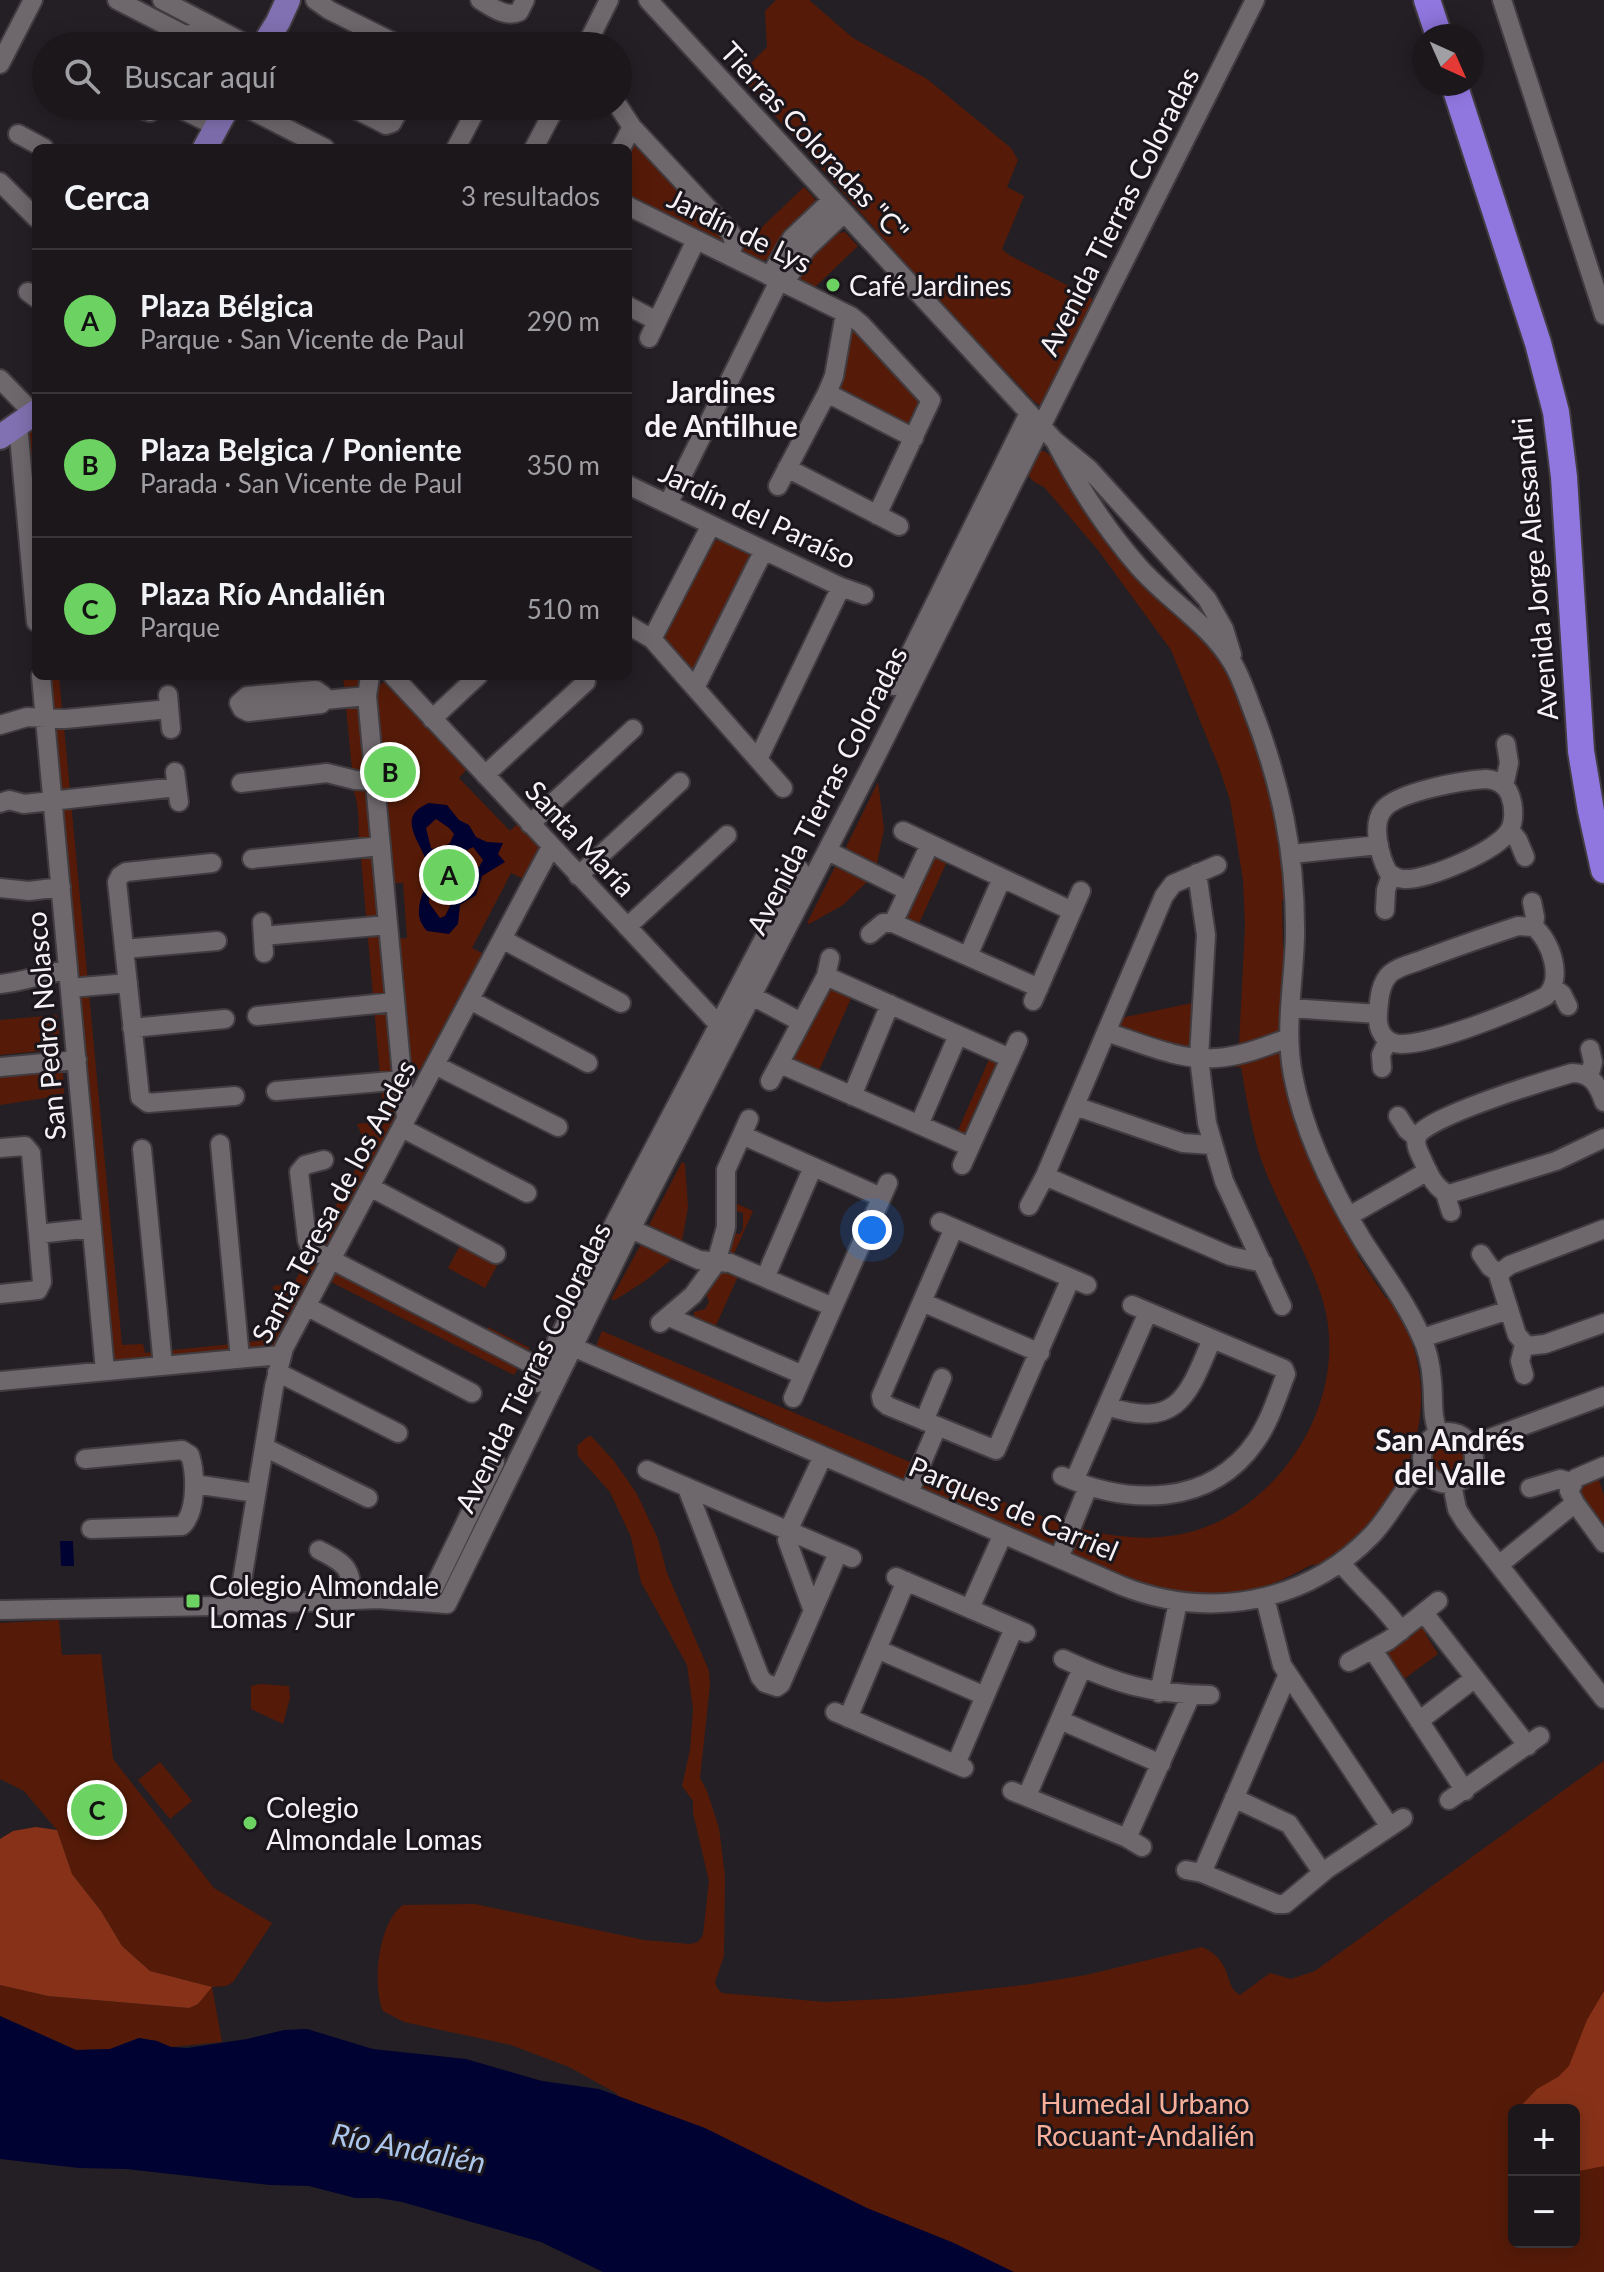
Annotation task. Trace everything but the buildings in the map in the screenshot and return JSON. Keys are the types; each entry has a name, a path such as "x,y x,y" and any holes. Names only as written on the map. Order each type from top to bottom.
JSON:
{"highway":[{"path":"1427,0 1435,24"},
{"name":"Avenida Jorge Alessandri","path":"1458,96 1538,343 1556,412 1564,477 1581,751 1604,870"}],"main road":[{"path":"271,32 283,11 300,0"}],"street":[{"path":"0,64 33,0"},
{"path":"117,0 179,32"},
{"path":"162,0 221,32"},
{"path":"315,0 373,32"},
{"path":"480,0 508,14 519,12 525,0"},
{"path":"593,32 609,0"},
{"name":"Tierras Coloradas \"C\"","path":"648,0 1035,419"},
{"name":"Avenida Tierras Coloradas","path":"894,686 1255,0"},
{"path":"1502,0 1604,315"},
{"path":"199,32 204,24"},
{"path":"262,120 287,139 308,144"},
{"path":"376,120 386,125 394,120"},
{"path":"458,144 471,120"},
{"path":"536,144 549,120"},
{"path":"627,120 728,230 734,243 730,256"},
{"path":"623,144 632,127"},
{"path":"18,134 37,144"},
{"path":"4,195 32,215"},
{"path":"668,504 779,281 789,276 838,206"},
{"name":"Jardín de Lys","path":"632,208 845,313 861,324 931,400 914,438"},
{"path":"632,310 653,330 696,240"},
{"path":"778,486 834,376 845,313"},
{"path":"0,379 22,422 32,565"},
{"path":"827,393 914,438 877,515"},
{"path":"1035,419 1055,441 1083,462 1177,566 1214,609 1224,629 1286,815 1292,854 1295,936 1289,1038 1293,1076 1302,1111 1325,1170 1349,1216 1409,1311 1422,1338 1430,1366 1434,1420 1439,1434"},
{"name":"Avenida Tierras Coloradas","path":"566,1344 615,1222 726,1029 752,996 828,851 1035,419"},
{"path":"1055,441 1105,524 1157,587 1203,627 1233,663"},
{"path":"787,468 899,526"},
{"name":"Jardín del Paraíso","path":"632,491 668,504 841,587 864,595"},
{"path":"652,639 711,525"},
{"path":"695,688 764,550"},
{"path":"1157,587 1177,566"},
{"path":"758,759 841,587"},
{"path":"632,627 652,639 783,788"},
{"name":"San Pedro Nolasco","path":"41,680 105,1371"},
{"path":"369,680 367,696 402,1072 404,1124 527,1193"},
{"name":"Santa María","path":"397,680 578,876 726,1029"},
{"path":"432,719 474,680"},
{"path":"485,775 586,682"},
{"path":"324,700 367,696"},
{"path":"5,719 65,719 169,702 171,729"},
{"path":"530,824 633,729"},
{"path":"1504,786 1491,779 1460,782 1392,803 1380,815 1379,845 1385,868 1391,875 1406,879 1441,870 1496,843 1510,830 1513,807 1504,786 1509,763 1506,744"},
{"path":"241,783 327,773 374,781"},
{"path":"578,876 680,782"},
{"path":"0,813 11,813 24,804 52,799 177,787"},
{"path":"0,803 9,800 24,804"},
{"path":"1510,830 1525,857"},
{"path":"903,831 1072,911"},
{"path":"627,927 727,835"},
{"path":"893,923 930,844"},
{"path":"1292,854 1379,845"},
{"path":"252,859 381,846"},
{"name":"Santa Teresa de los Andes","path":"238,1605 279,1364 306,1306 551,847"},
{"path":"828,851 908,891"},
{"path":"212,863 126,872 117,882 139,1094 145,1102 235,1096"},
{"path":"1029,1206 1045,1176 1166,892 1173,884 1217,865"},
{"name":"Avenida Tierras Coloradas","path":"495,1462 427,1602 447,1604 546,1377 631,1229 800,870"},
{"path":"1197,873 1206,935 1199,1058 1203,1102 1212,1145 1228,1190 1282,1306"},
{"path":"1385,910 1391,875"},
{"path":"968,956 1002,878"},
{"path":"0,888 29,891 61,887"},
{"path":"0,901 15,899 29,891"},
{"path":"870,934 883,923 893,923 968,956 1036,995 1081,891"},
{"path":"1532,902 1534,927 1544,940 1554,970 1554,988 1542,999 1440,1036 1401,1044 1388,1040 1379,1028 1382,986 1393,971 1518,926 1534,927"},
{"path":"263,937 388,925"},
{"path":"502,939 621,1003"},
{"path":"124,949 217,941"},
{"path":"770,1081 828,967 890,1004 958,1035 1014,1050 966,1156 919,1125 780,1064"},
{"path":"0,972 26,971 69,979 128,983"},
{"path":"0,984 23,982 38,975"},
{"path":"1554,988 1562,994 1568,1006"},
{"path":"752,996 801,1022"},
{"path":"470,1000 588,1063"},
{"path":"257,1016 395,1002"},
{"path":"852,1096 890,1004"},
{"path":"1290,1008 1378,1014"},
{"path":"132,1028 225,1019"},
{"path":"1106,1032 1199,1058 1226,1057 1289,1038"},
{"path":"919,1125 958,1035"},
{"path":"1382,1068 1381,1055 1388,1040"},
{"path":"1589,1077 1593,1062 1590,1049"},
{"path":"0,1067 77,1060"},
{"path":"276,1091 434,1067 558,1127"},
{"path":"1417,1138 1428,1127 1510,1093 1572,1073 1589,1077 1596,1083 1604,1102"},
{"path":"1075,1106 1183,1143 1212,1145"},
{"path":"1398,1116 1417,1138 1418,1149 1428,1171 1438,1188 1445,1193 1457,1193 1525,1172 1604,1138"},
{"path":"793,1398 884,1190 813,1167 746,1127 726,1170 726,1227 716,1263 693,1295 664,1320 803,1375"},
{"path":"220,1144 240,1359"},
{"path":"0,1148 25,1146 30,1150 42,1282 40,1288 0,1294"},
{"path":"142,1149 163,1366"},
{"path":"324,1160 302,1166 299,1175 308,1245 315,1252 546,1377"},
{"path":"765,1278 813,1167"},
{"path":"1349,1216 1428,1171"},
{"path":"1045,1176 1230,1256 1263,1263"},
{"path":"370,1187 496,1254"},
{"path":"1445,1193 1451,1212"},
{"path":"947,1225 1079,1282 1040,1353 996,1450 888,1406 881,1399 922,1302 947,1225"},
{"path":"38,1234 92,1228"},
{"path":"631,1229 699,1260 730,1263 833,1307"},
{"path":"1524,1375 1520,1361 1524,1345 1517,1335 1499,1282 1500,1274 1510,1265 1604,1229"},
{"path":"1481,1254 1490,1267 1500,1274"},
{"path":"922,1302 1040,1353"},
{"path":"306,1306 472,1393"},
{"path":"1059,1558 1075,1481 1107,1406 1140,1308 1285,1370 1268,1418 1246,1454 1213,1478 1174,1494 1131,1496 1075,1481"},
{"path":"1422,1338 1509,1310"},
{"path":"1524,1345 1539,1346 1604,1323"},
{"path":"1107,1406 1141,1414 1160,1412 1178,1403 1192,1386 1212,1339"},
{"name":"Parques de Carriel","path":"566,1344 1140,1593 1178,1602 1230,1604 1265,1598 1306,1583 1341,1563 1379,1528 1424,1469"},
{"path":"0,1381 240,1359 279,1364 398,1433"},
{"path":"909,1493 942,1378"},
{"path":"1471,1445 1604,1396"},
{"path":"1454,1433 1471,1445 1474,1457 1472,1469 1464,1479 1452,1484 1436,1481 1424,1469 1423,1451 1429,1441 1439,1434 1454,1433"},
{"path":"264,1447 368,1497"},
{"path":"85,1459 185,1451 192,1458 194,1484 189,1517 182,1526 91,1529"},
{"path":"813,1611 788,1545 788,1531 823,1456"},
{"path":"1604,1466 1571,1482 1569,1491 1604,1543"},
{"path":"647,1470 845,1555 813,1611 780,1685 775,1687 765,1683 760,1677 687,1488"},
{"path":"1530,1488 1560,1479 1571,1482"},
{"path":"194,1484 256,1493"},
{"path":"1452,1484 1460,1514 1604,1699"},
{"path":"1499,1565 1575,1503"},
{"path":"970,1608 1003,1534"},
{"path":"319,1550 346,1565 351,1576 353,1599"},
{"path":"1341,1563 1385,1607 1401,1631"},
{"path":"900,1578 970,1608 1020,1630 985,1696 962,1766 841,1715 877,1649 900,1578"},
{"path":"1265,1598 1279,1658 1288,1674 1397,1823 1322,1872 1289,1903 1281,1905 1194,1871 1234,1798 1288,1674"},
{"path":"0,1610 238,1605 353,1599 427,1602"},
{"path":"1159,1693 1178,1602"},
{"path":"1349,1662 1373,1650 1431,1607 1475,1678 1534,1741 1457,1796 1419,1721 1373,1650"},
{"path":"877,1649 985,1696"},
{"path":"1063,1659 1124,1685 1159,1693 1200,1695 1161,1764 1134,1843 1020,1794 1060,1720 1082,1668"},
{"path":"1419,1721 1475,1678"},
{"path":"1060,1720 1161,1764"},
{"path":"1234,1798 1289,1824 1322,1872"}],"green space":[{"path":"776,0 809,0 853,38 927,79 1011,148 1018,160 1007,187 1024,196 1002,249 1099,304 1045,402 1039,405 1035,402 938,300 739,75 767,47 765,11"},
{"path":"632,137 728,237 726,246 632,202 632,144 629,144"},
{"path":"804,187 815,199 815,204 783,236 771,258 761,261 738,250"},
{"path":"845,232 858,246 813,289 800,281 805,266 816,250 830,238"},
{"path":"851,330 856,330 925,401 912,428 839,395 836,383"},
{"path":"32,428 32,509 26,434"},
{"path":"1036,451 1044,451 1051,456 1227,666 1273,788 1286,896 1282,901 1283,949 1287,955 1279,1041 1290,1105 1319,1181 1359,1251 1358,1256 1386,1298 1399,1310 1416,1356 1421,1385 1415,1442 1406,1469 1374,1518 1334,1557 1267,1585 1226,1595 1183,1594 1135,1583 774,1425 773,1421 729,1402 723,1404 595,1348 602,1331 1018,1508 1062,1523 1068,1513 1086,1521 1083,1529 1129,1537 1173,1536 1215,1523 1235,1512 1275,1479 1307,1434 1325,1383 1329,1356 1328,1328 1317,1282 1260,1156 1241,1067 1236,1067 1233,1047 1239,1045 1245,926 1243,880 1230,800 1171,650 1098,550 1044,487 1025,472"},
{"path":"720,540 753,557 694,676 660,635 713,541"},
{"path":"47,680 59,680 64,711 122,1345 143,1344 145,1353 232,1344 233,1353 113,1362"},
{"path":"343,680 360,680 402,1112 278,1343 266,1351 249,1352 243,1343 263,1340 276,1318 273,1286 294,1283 367,1148 357,1124 384,1121 361,859 358,857 358,810 351,786"},
{"path":"389,682 468,768 459,778 510,831 519,822 538,848 524,879 511,873 472,948 484,954 424,1067 418,1070 410,1068 395,939 407,938 403,883 390,883 375,688"},
{"path":"878,782 884,829 877,864 846,847"},
{"path":"932,855 949,857 917,928 902,920"},
{"path":"840,866 868,881 843,905 807,923 835,867"},
{"path":"828,986 853,994 817,1075 788,1058"},
{"path":"1192,1003 1191,1047 1184,1049 1124,1031 1120,1027 1121,1018"},
{"path":"57,1015 61,1049 0,1055 0,1020"},
{"path":"991,1055 1001,1063 966,1137 956,1135"},
{"path":"63,1071 64,1095 0,1105 0,1077"},
{"path":"682,1162 685,1164 688,1207 682,1241 649,1225"},
{"path":"735,1203 753,1211 733,1256 727,1253 731,1233 740,1234 743,1228 743,1213 736,1211"},
{"path":"462,1242 499,1262 485,1288 448,1268"},
{"path":"641,1244 672,1259 645,1281 615,1300 611,1299"},
{"path":"719,1269 739,1274 714,1330 694,1320 694,1312 705,1309 709,1302 705,1291"},
{"path":"338,1272 485,1341 488,1327 530,1348 514,1375 329,1280"},
{"name":"Humedal Urbano Rocuant-Andalién","path":"591,1436 614,1461 637,1494 658,1539 667,1573 709,1671 700,1778 719,1828 725,1876 724,1956 715,1982 722,1993 825,2002 903,1998 1086,1975 1202,1947 1219,1960 1240,1995 1270,1973 1291,1979 1315,1971 1604,1761 1604,2272 920,2272 642,2131 616,2093 569,2067 511,2045 404,2022 383,2011 378,1971 383,1939 395,1913 403,1905 475,1904 644,1940 690,1944 698,1942 703,1935 709,1881 693,1801 682,1786 690,1750 693,1709 687,1665 641,1582 631,1537 610,1492 578,1456 577,1446"},
{"path":"1448,1439 1462,1444 1467,1458 1462,1472 1448,1477 1434,1472 1429,1458 1434,1444"},
{"path":"1597,1475 1604,1495 1604,1535 1577,1496 1581,1483"},
{"path":"59,1620 62,1655 101,1654 113,1759 214,1888 272,1923 233,1982 212,1987 222,2042 171,2047 139,2038 110,2049 76,2050 0,2016 0,1985 48,1996 189,2008 198,2004 211,1987 150,1971 122,1946 101,1911 72,1874 57,1830 24,1791 0,1779 0,1623"},
{"path":"1418,1623 1428,1627 1426,1635 1438,1654 1400,1682 1382,1651"},
{"path":"251,1686 289,1686 290,1698 283,1724 251,1709"},
{"path":"160,1762 192,1801 170,1819 138,1780"}],"shaded area":[{"path":"36,1827 57,1830 72,1874 101,1911 122,1946 150,1971 212,1987 198,2004 189,2008 48,1996 0,1985 0,1839 13,1831"},
{"path":"1604,1991 1604,2166 1580,2171 1580,2104 1523,2104 1537,2089 1558,2077 1569,2066 1587,2020"}],"water":[{"path":"429,803 447,805 459,820 469,825 476,837 487,842 503,843 498,854 505,862 482,876 476,895 460,905 458,924 449,934 427,931 419,916 428,870 412,825 418,809","holes":["436,819 454,834 450,843 437,851 431,848 426,828","473,847 483,860 479,867 468,872 465,867 466,851","446,893 452,902 445,916 440,918 429,903 432,894"]},
{"path":"60,1541 73,1541 74,1566 61,1566"},
{"name":"Río Andalién","path":"0,2016 76,2050 110,2049 139,2038 187,2048 284,2030 307,2029 373,2049 466,2059 542,2081 599,2089 705,2128 867,2208 954,2243 1014,2272 603,2272 541,2242 402,2202 355,2198 309,2186 0,2159"}],"place":[{"name":"Café Jardines","path":"833,285"},
{"name":"Plaza Belgica / Poniente","path":"390,772"},
{"name":"Plaza Bélgica","path":"449,875"},
{"name":"Colegio Almondale Lomas / Sur","path":"193,1601"},
{"name":"Plaza Río Andalién","path":"97,1810"},
{"name":"Colegio Almondale Lomas","path":"250,1823"}],"district":[{"name":"Jardines de Antilhue","path":"721,408"},
{"name":"San Andrés del Valle","path":"1450,1456"}]}
